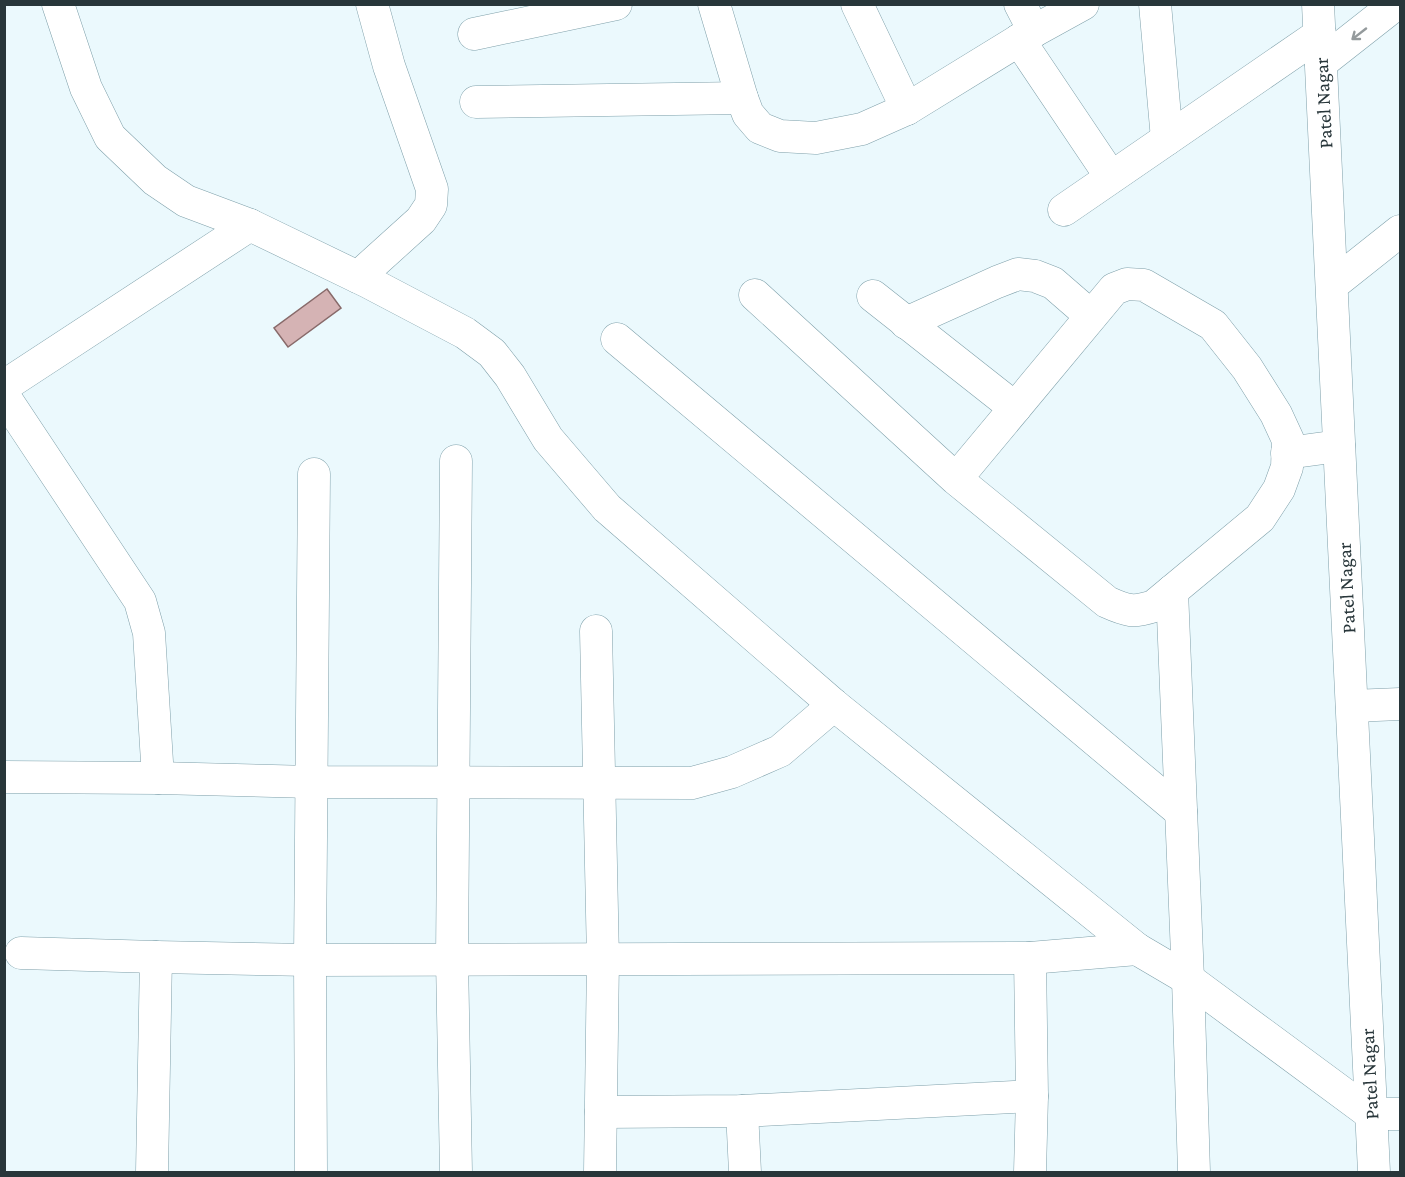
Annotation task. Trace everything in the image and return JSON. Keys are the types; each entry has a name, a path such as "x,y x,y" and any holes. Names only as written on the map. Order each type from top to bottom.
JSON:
{"street":[{"path":"58,4 86,88 110,137 155,180 186,201 250,225 358,277 465,333 492,353 510,376 548,439 607,508 834,705 1137,949 1188,979 1386,1114"},
{"path":"358,277 421,220 431,205 432,189 389,66 372,4"},
{"path":"474,34 616,4"},
{"path":"714,4 748,114 760,128 780,136 816,138 862,129 907,109 1024,25 1083,4"},
{"path":"857,4 907,109"},
{"path":"1155,4 1167,139"},
{"path":"1064,210 1319,34 1396,4"},
{"path":"1024,25 1111,177"},
{"name":"Patel Nagar","path":"1319,34 1352,706 1386,1114 1374,1173"},
{"path":"476,102 742,98"},
{"path":"4,386 250,225"},
{"path":"1332,285 1401,231"},
{"path":"906,323 1018,274 1035,276 1053,283 1091,316"},
{"path":"755,295 956,479 1107,602 1124,610 1139,611 1154,606 1260,518 1279,489 1287,466 1288,440 1276,414 1234,350 1213,325 1144,285 1128,284 1114,289 956,479"},
{"path":"873,296 1015,408"},
{"path":"617,339 1181,812"},
{"path":"4,396 140,601 149,633 158,778"},
{"path":"1287,453 1339,446"},
{"path":"456,461 452,959 456,1173"},
{"path":"311,1173 310,960 314,474"},
{"path":"1172,591 1194,1173"},
{"path":"596,631 603,959 600,1173"},
{"path":"1352,706 1401,704"},
{"path":"4,777 311,782 692,783 732,772 780,751 834,705"},
{"path":"21,953 310,960 1030,958 1137,949"},
{"path":"152,1173 156,957"},
{"path":"1030,958 1032,1096 1030,1173"},
{"path":"601,1112 742,1111 1032,1096"},
{"path":"742,1111 746,1173"}],"building":[{"path":"327,289 341,308 288,347 274,328"}]}
